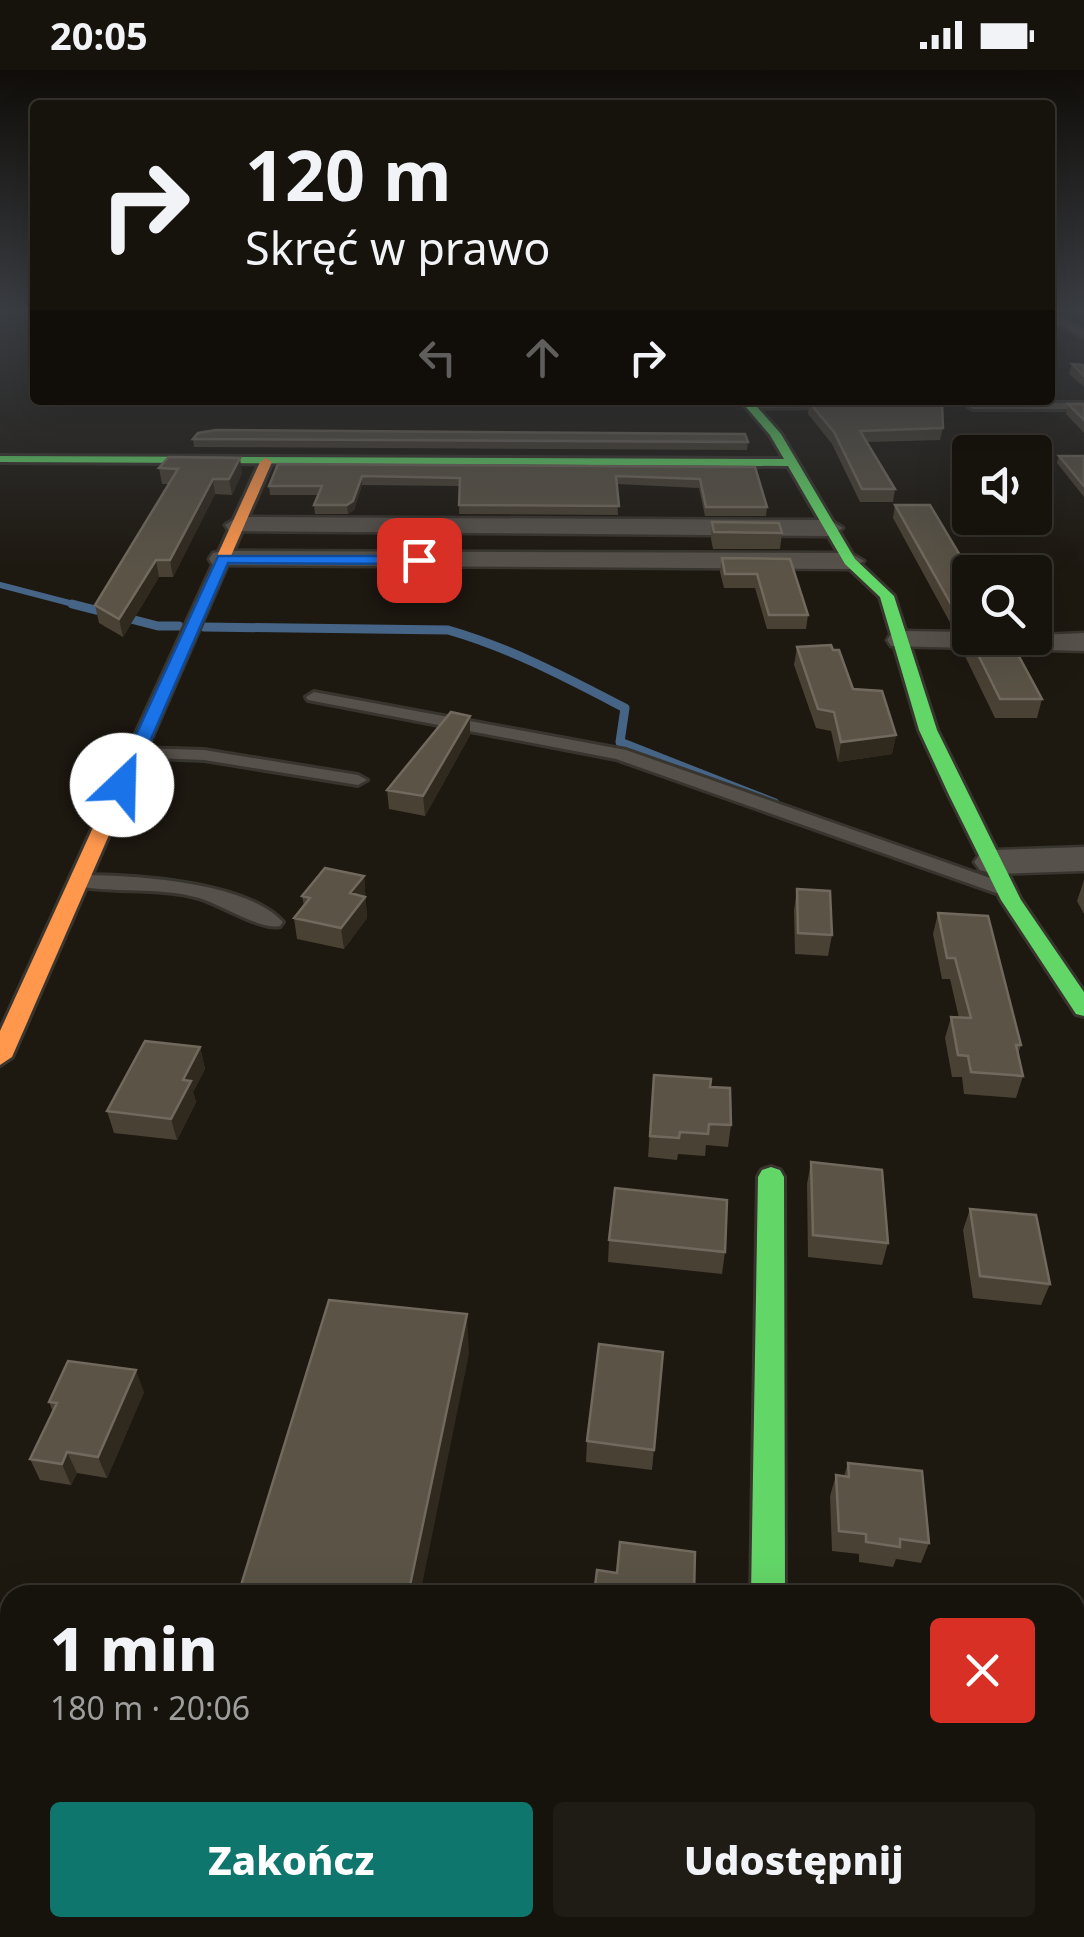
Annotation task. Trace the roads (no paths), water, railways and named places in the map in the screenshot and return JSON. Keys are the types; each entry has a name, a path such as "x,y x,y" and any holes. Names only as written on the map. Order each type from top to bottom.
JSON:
{"street":[{"path":"750,405 775,434 850,561 887,596 928,730 1000,876 1054,970 1084,1009"},
{"path":"0,459 793,463"},
{"path":"0,1057 266,462"},
{"path":"238,525 830,528"},
{"path":"223,559 850,561"},
{"path":"902,640 1084,642"},
{"path":"1000,876 1084,859"},
{"path":"768,1585 771,1177"}],"lane":[{"path":"824,405 849,406"},
{"path":"974,406 1084,406"},
{"path":"314,698 620,754 1000,876"},
{"path":"136,753 204,755 358,780"},
{"path":"79,880 138,880 182,887 234,900 272,922"}],"waterway":[{"path":"0,585 81,606"},
{"path":"72,604 158,626 179,626"},
{"path":"204,627 448,630 471,637 625,708 620,742 775,803"}]}
